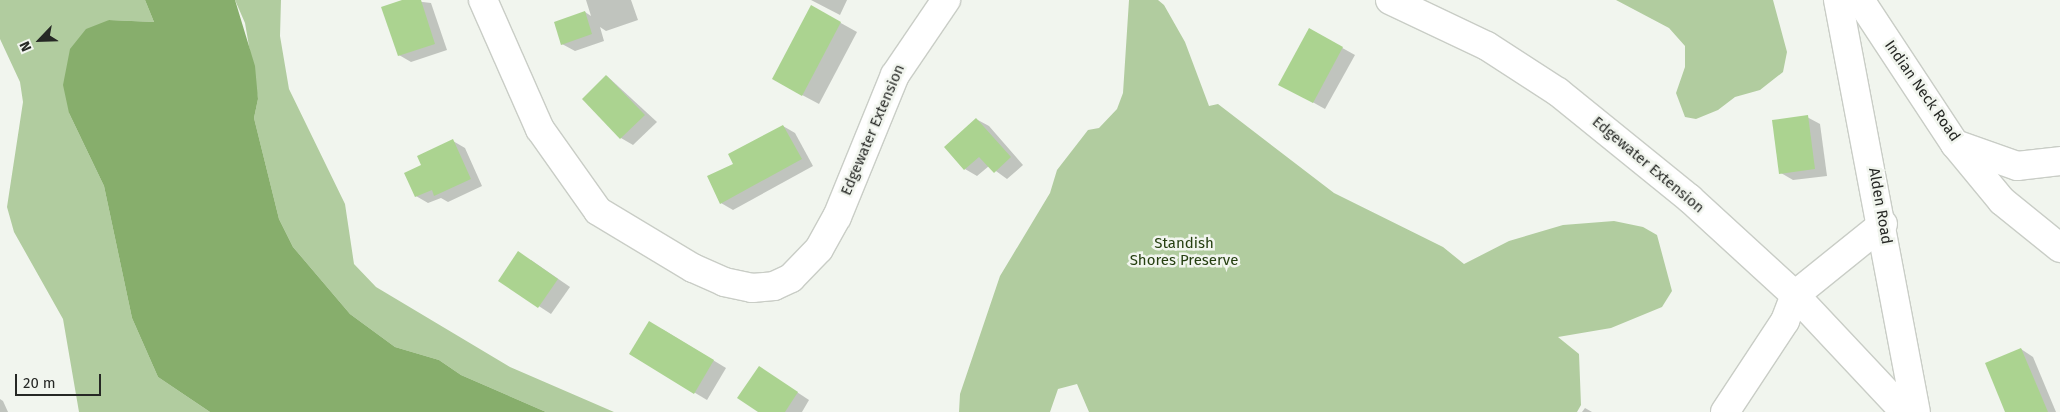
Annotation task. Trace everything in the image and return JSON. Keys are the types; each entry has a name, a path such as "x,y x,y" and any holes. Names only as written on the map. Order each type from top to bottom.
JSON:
{"street":[{"name":"Edgewater Extension","path":"483,0 540,129 598,211 693,268 741,287 774,286 806,264 837,217 895,75 946,0"},
{"name":"Edgewater Extension","path":"1390,0 1487,46 1558,92 1689,198 1795,294 1905,412"},
{"name":"Alden Road","path":"1838,0 1883,224 1916,412"},
{"name":"Indian Neck Road","path":"1860,0 1955,144 2017,166 2060,162"},
{"path":"1955,144 2002,200 2060,248"},
{"path":"1725,412 1785,321 1795,294 1883,224"}],"green space":[{"path":"0,0 145,0 154,22 109,20 69,113 104,186 132,318 158,377 210,412 79,412 63,319 14,232 7,207 23,102 20,82 0,39"},
{"path":"235,0 281,0 280,36 289,89 345,204 354,264 376,287 510,367 614,412 546,412 461,375 439,360 395,347 350,314 293,247 279,219 254,118 258,99 245,23"},
{"name":"Standish Shores Preserve","path":"1129,0 1158,0 1164,5 1185,42 1209,106 1218,104 1334,193 1443,247 1464,264 1509,241 1563,225 1614,221 1643,227 1657,235 1672,291 1662,307 1611,328 1558,337 1579,354 1581,405 1577,412 1089,412 1077,384 1058,389 1050,412 959,412 960,394 1000,276 1050,193 1057,170 1088,130 1099,128 1117,109 1123,93"},
{"path":"1616,0 1773,0 1787,52 1783,72 1760,90 1735,97 1718,110 1696,119 1685,117 1676,93 1685,67 1685,46 1669,28"}],"shaded area":[{"path":"145,0 235,0 255,66 258,99 254,118 279,219 293,247 350,314 395,347 439,360 461,375 546,412 210,412 158,377 132,318 104,186 69,113 63,85 70,49 86,29 109,20 154,22"}],"building":[{"path":"402,0 421,0 435,44 398,56 381,7"},
{"path":"811,5 841,22 802,96 772,79"},
{"path":"585,11 592,34 561,45 554,22"},
{"path":"1309,28 1343,47 1313,103 1278,85"},
{"path":"606,75 645,115 620,139 582,99"},
{"path":"1808,115 1815,169 1779,174 1772,120"},
{"path":"976,118 1011,157 994,173 979,157 964,170 944,147"},
{"path":"783,125 802,159 720,204 707,176 733,164 728,154"},
{"path":"453,139 471,179 434,196 432,190 415,197 404,173 421,165 417,156"},
{"path":"518,251 558,279 538,308 498,281"},
{"path":"649,321 714,360 694,394 629,354"},
{"path":"2021,348 2048,412 2005,412 1985,363"},
{"path":"759,366 798,392 785,412 758,412 737,398"}]}
